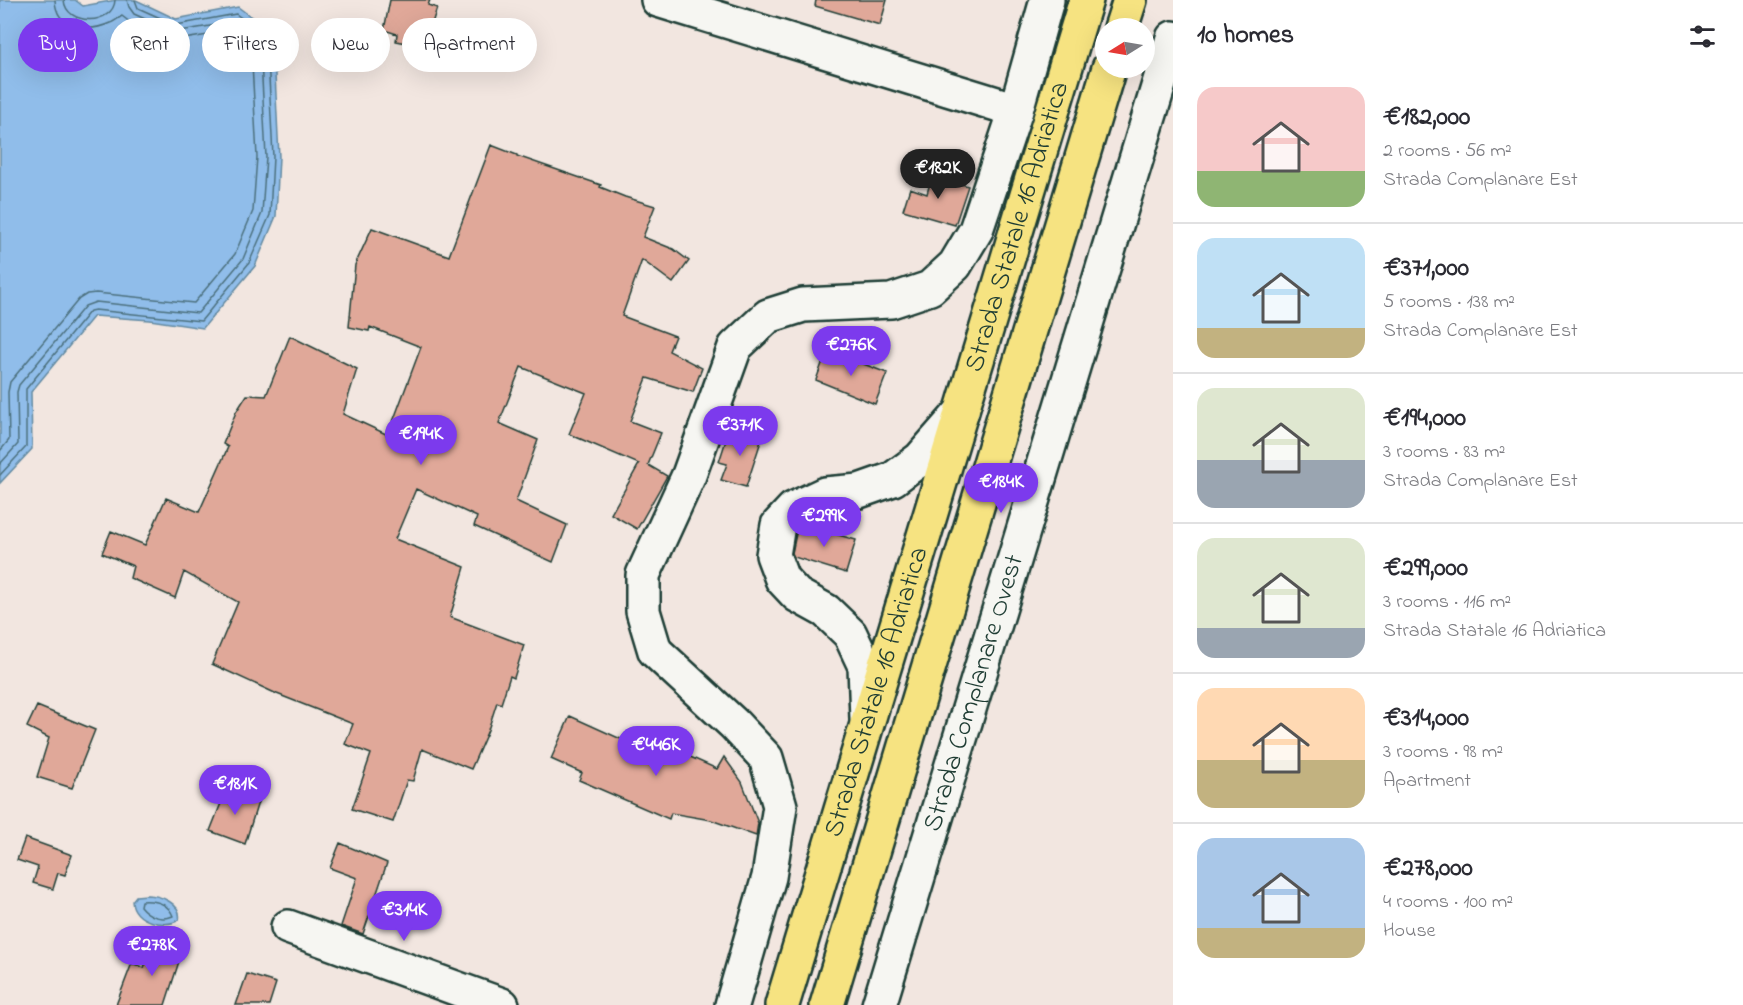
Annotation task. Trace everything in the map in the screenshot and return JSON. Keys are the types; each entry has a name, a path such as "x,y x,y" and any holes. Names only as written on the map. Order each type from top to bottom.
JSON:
{"highway":[{"name":"Strada Statale 16 Adriatica","path":"782,1005 1086,0"},
{"path":"1124,18 1130,0"},
{"name":"Strada Statale 16 Adriatica","path":"827,1005 1107,78"}],"street":[{"path":"658,0 1016,110"},
{"path":"732,1005 769,877 780,806 766,758 735,724 654,651 642,611 643,575 689,475 735,347 768,316 803,305 891,301 930,288 955,266 976,230 1016,110 1047,0"},
{"name":"Strada Complanare Ovest","path":"879,1005 1173,38"},
{"path":"867,724 865,666 850,634 826,611 797,595 782,579 773,555 778,525 793,509 825,494 859,491 893,479 920,459 962,411"},
{"path":"288,927 502,1005"}],"water":[{"path":"0,0 75,0 83,6 116,0 136,0 174,18 110,18 110,72 190,72 190,18 181,18 238,7 253,18 202,18 202,72 275,72 279,157 276,216 255,266 203,328 150,320 94,316 31,392 32,449 0,483"},
{"path":"147,895 169,901 178,909 179,920 165,924 143,918 134,908 132,901 136,896"}],"building":[{"path":"390,0 430,0 428,5 437,8 434,18 402,18 402,42 396,41 397,34 390,32 390,18 386,18"},
{"path":"816,0 887,0 880,25 815,6"},
{"path":"491,145 601,185 600,187 625,197 655,206 643,237 673,249 689,261 673,283 642,260 622,316 675,336 669,351 702,368 693,392 647,378 630,421 661,433 648,465 667,476 637,529 611,514 639,464 569,434 586,393 521,367 499,423 538,440 516,501 567,525 553,562 474,526 477,517 416,489 395,539 465,567 450,617 524,645 514,678 510,676 501,704 497,702 471,769 422,749 413,781 407,780 393,822 352,809 371,754 345,744 353,724 277,694 212,664 238,602 184,572 175,598 130,578 133,566 102,553 111,531 145,545 166,498 199,512 228,447 223,444 236,412 247,395 266,396 290,336 357,369 343,414 388,435 421,347 370,327 369,331 349,327 355,265 372,228 449,256"},
{"path":"932,175 968,186 955,225 903,210 910,188 927,194"},
{"path":"827,350 887,373 875,404 816,380"},
{"path":"738,431 762,438 746,487 721,480 727,464 719,462 728,434 736,435"},
{"path":"804,525 856,540 846,573 794,557 792,553 796,534"},
{"path":"37,706 95,730 72,788 37,777 49,738 27,727"},
{"path":"570,716 645,750 648,742 657,742 717,769 724,757 742,782 758,823 756,836 711,820 671,813 669,819 579,780 582,773 551,759"},
{"path":"227,788 259,799 245,844 210,831"},
{"path":"25,838 72,855 65,875 58,873 53,889 33,883 38,867 17,860"},
{"path":"340,843 387,863 363,934 341,926 357,878 330,868"},
{"path":"154,939 183,949 165,1005 116,1005 132,963 144,968"},
{"path":"247,974 276,983 269,1005 236,1005"}]}
